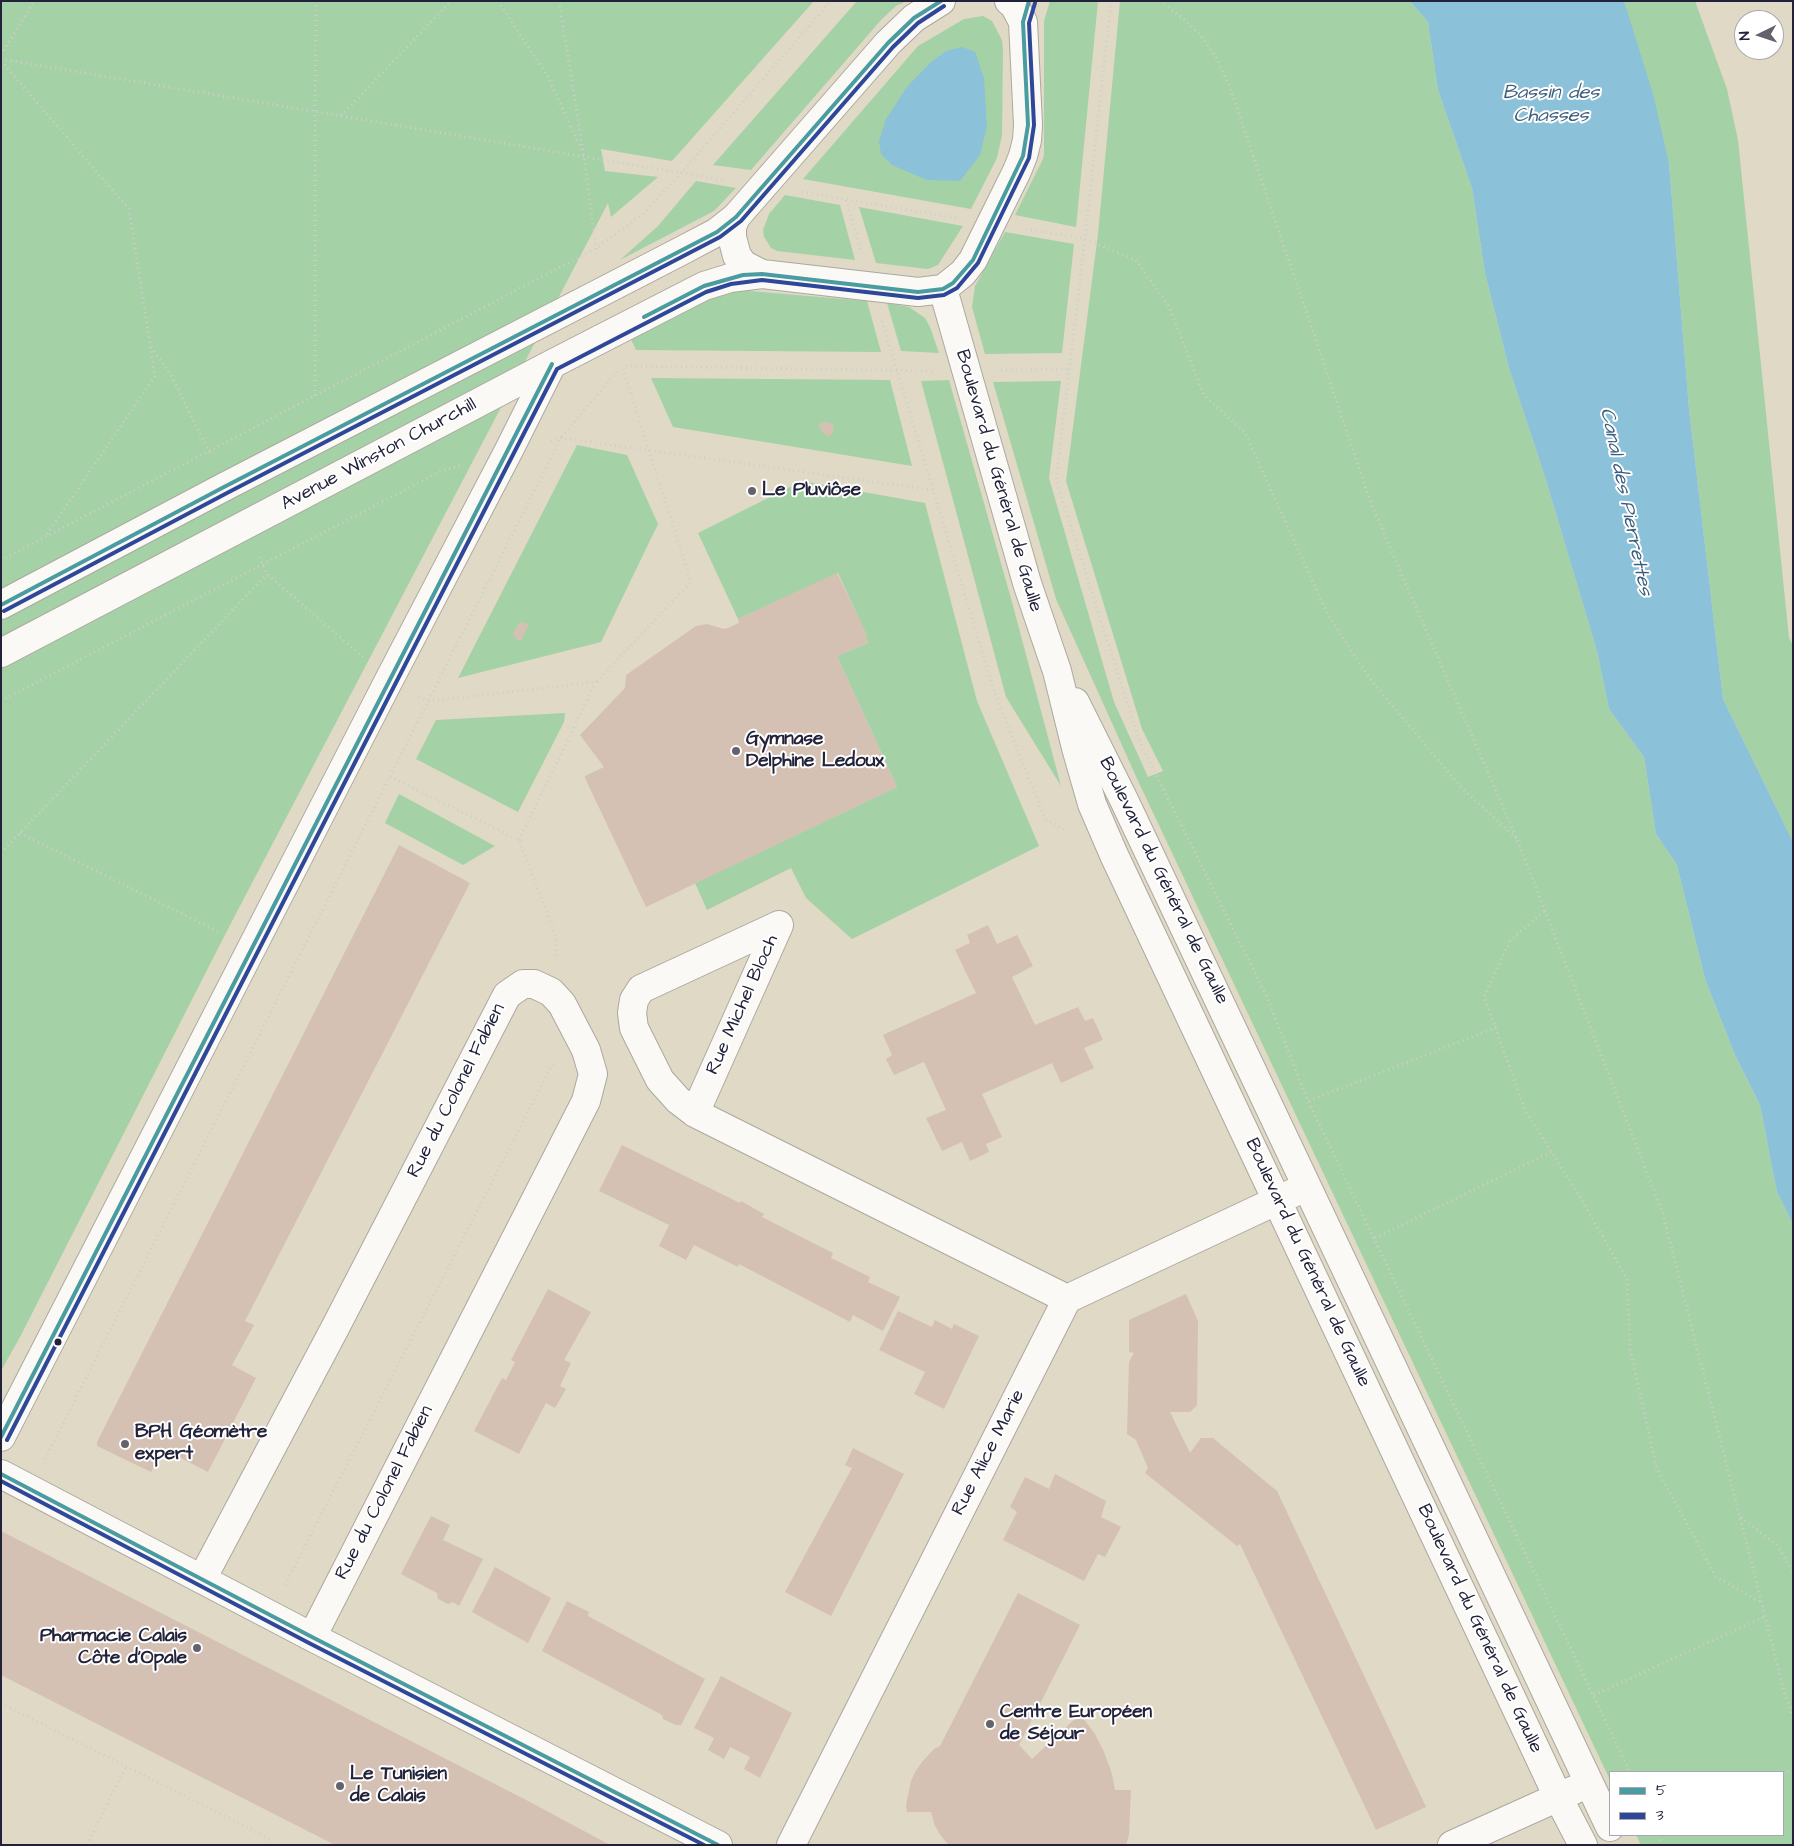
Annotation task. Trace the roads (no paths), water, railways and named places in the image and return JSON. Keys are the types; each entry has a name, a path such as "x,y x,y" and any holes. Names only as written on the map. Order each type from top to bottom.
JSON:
{"street":[{"path":"1,605 224,486 717,232 736,216 888,43 914,18 941,1"},
{"path":"736,216 732,227 732,237 737,256 744,265 762,274 918,292 943,289 964,273 973,260 1023,156 1028,125 1020,8"},
{"name":"Avenue Winston Churchill","path":"1,653 704,286 730,278 762,274"},
{"name":"Boulevard du Général de Gaulle","path":"943,289 1026,583 1058,671 1076,748 1092,804 1114,855 1558,1797 1583,1845"},
{"path":"1,1437 510,450 552,364"},
{"name":"Boulevard du Général de Gaulle","path":"1058,671 1100,750 1609,1825"},
{"name":"Rue Michel Bloch","path":"695,1113 779,925 641,989 634,1000 632,1012 634,1028 660,1080 678,1100 695,1113 1067,1299"},
{"name":"Rue du Colonel Fabien","path":"202,1580 507,995 523,984 534,984 551,992 567,1014 586,1050 593,1074 586,1100 312,1637"},
{"path":"1067,1299 1308,1186"},
{"name":"Rue Alice Marie","path":"791,1845 1067,1299"},
{"path":"1,1474 312,1637 718,1845"},
{"path":"1452,1845 1590,1783"}],"water":[{"name":"Bassin des Chasses","path":"1410,1 1624,1 1653,94 1669,163 1689,409 1723,699 1793,842 1793,1224 1777,1192 1760,1105 1735,1055 1705,979 1677,865 1656,834 1644,757 1609,709 1597,651 1545,477 1509,368 1485,273 1472,188 1438,90 1428,22"},
{"path":"962,47 975,52 984,78 987,127 980,155 960,181 927,180 892,165 881,154 879,141 886,119 907,87 930,63 946,51"}],"place":[{"name":"Le Pluviôse","path":"752,491"},
{"name":"Gymnase Delphine Ledoux","path":"736,751"},
{"name":"BPH Géomètre expert","path":"125,1444"},
{"name":"Pharmacie Calais Côte d'Opale","path":"197,1648"},
{"name":"Centre Européen de Séjour","path":"990,1724"},
{"name":"Le Tunisien de Calais","path":"340,1786"}],"water label":[{"name":"Canal des Pierrettes","path":"1625,502"}]}
